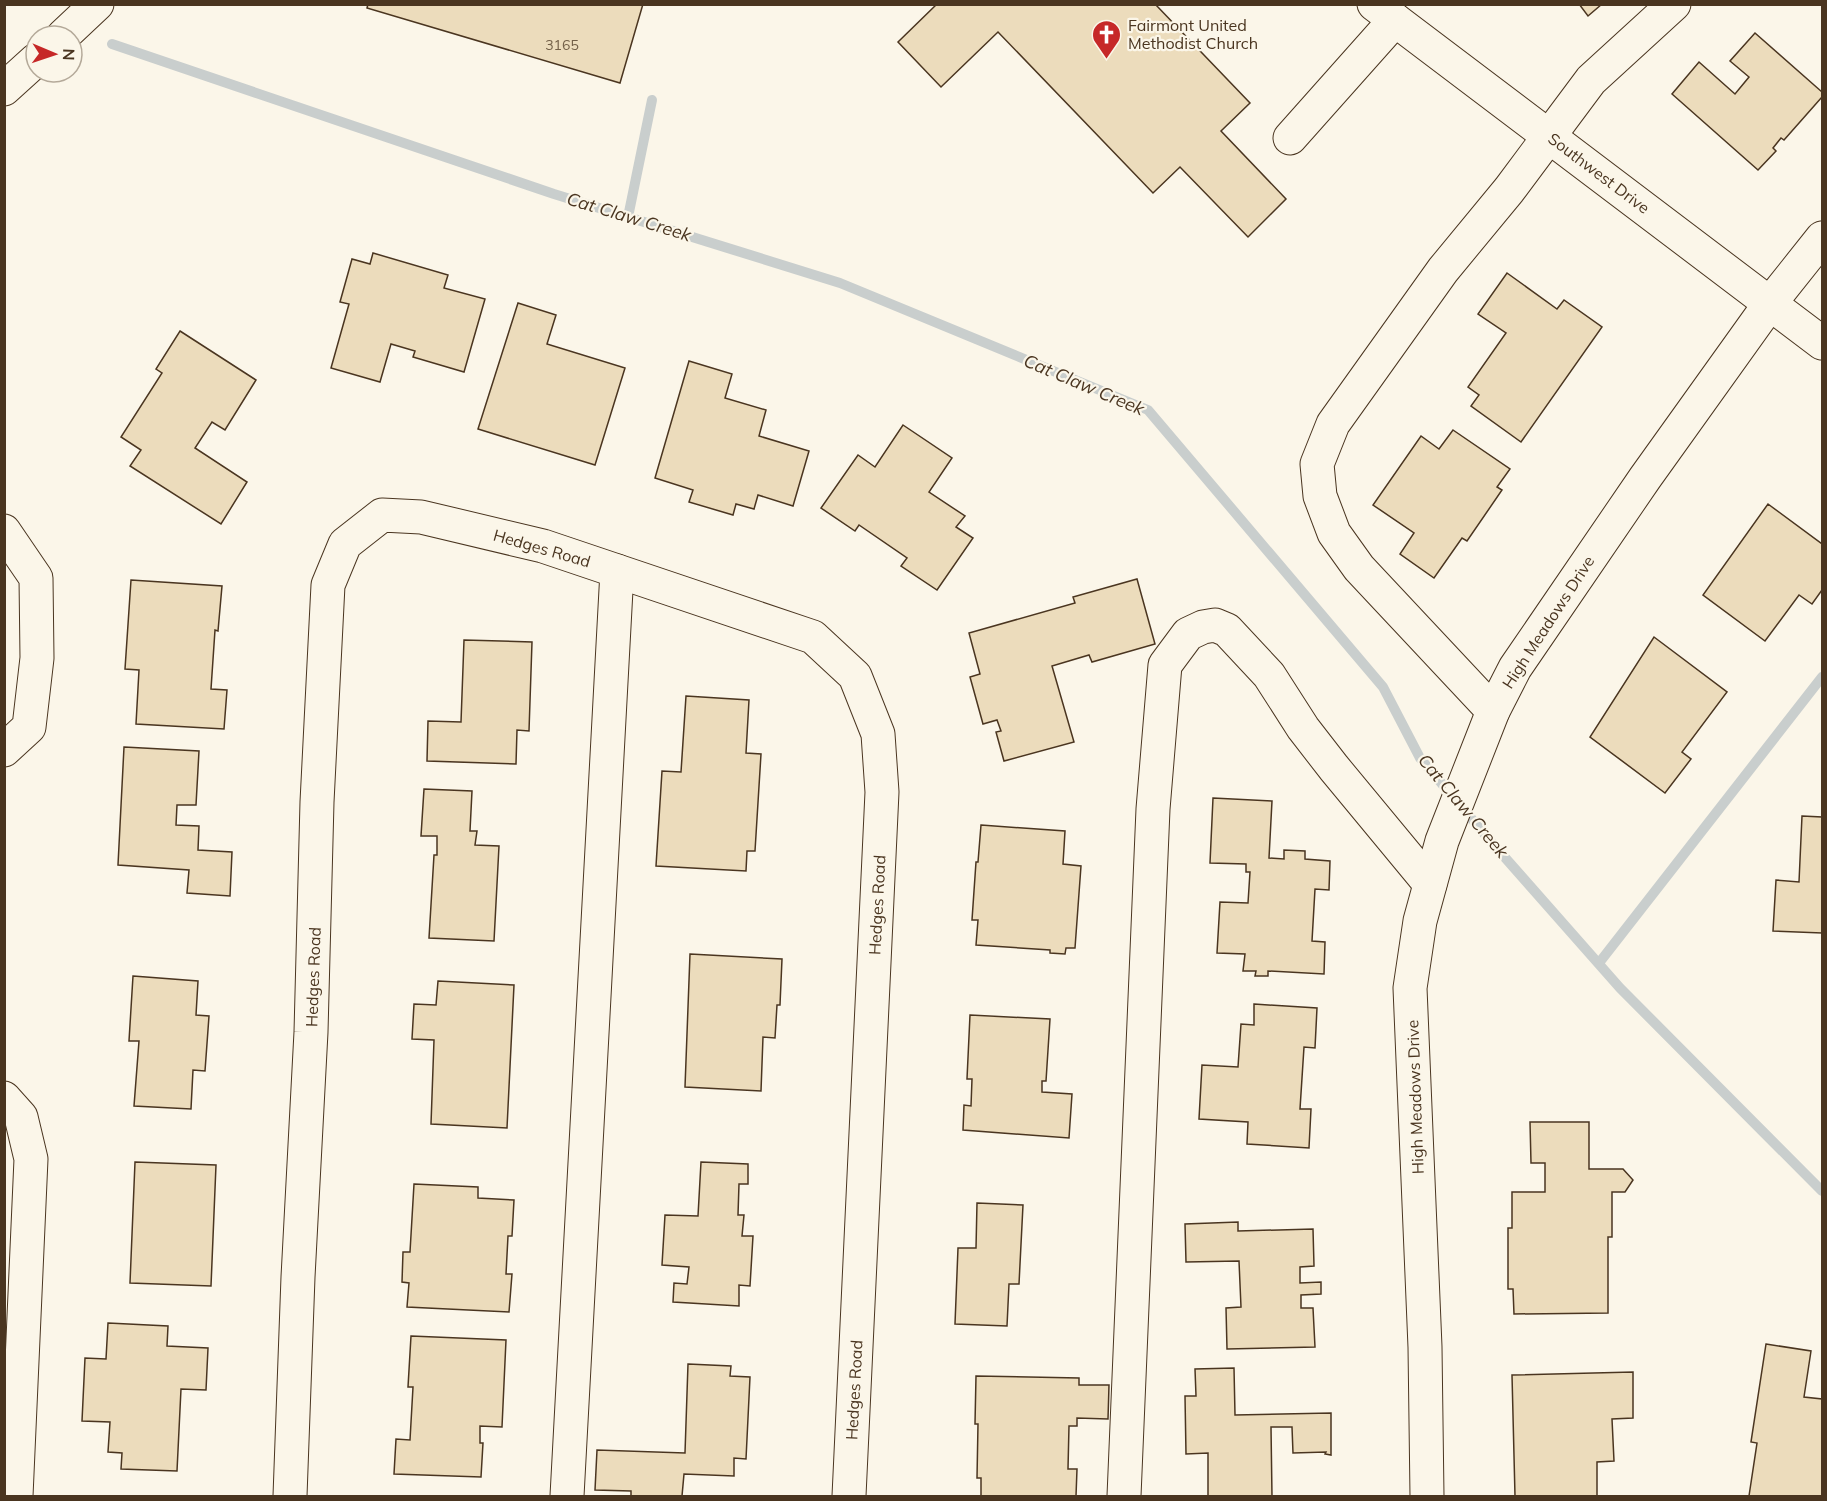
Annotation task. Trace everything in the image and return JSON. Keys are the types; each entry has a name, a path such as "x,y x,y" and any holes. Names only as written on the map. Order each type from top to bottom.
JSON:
{"street":[{"path":"76,24 97,4"},
{"path":"1493,711 1359,568 1334,533 1320,496 1317,464 1333,424 1443,270 1509,190 1591,80 1674,4"},
{"path":"1290,138 1384,12"},
{"name":"Southwest Drive","path":"1384,12 1771,302 1822,343"},
{"path":"4,89 24,71"},
{"name":"High Meadows Drive","path":"1427,1497 1425,1347 1410,988 1420,921 1442,841 1493,711 1515,668 1645,478 1771,302 1822,238"},
{"name":"Hedges Road","path":"290,1497 298,1276 311,1032 317,802 328,585 345,544 382,515 421,517 543,546 813,637 855,676 878,735 882,792 849,1497"},
{"path":"4,531 36,578 37,658 29,727 4,750"},
{"path":"567,1497 617,571"},
{"path":"1124,1497 1152,809 1166,665 1188,634 1203,627 1215,625 1227,630 1233,636 1269,675 1303,728 1430,884"},
{"path":"4,1098 21,1117 31,1159 16,1497"}],"building":[{"path":"368,4 643,4 620,83 367,8"},
{"path":"937,4 1155,4 1250,103 1221,131 1286,199 1248,237 1180,167 1153,193 998,32 941,87 898,42"},
{"path":"1579,4 1602,4 1588,16"},
{"path":"1755,33 1822,92 1822,97 1784,140 1781,138 1773,148 1776,151 1758,170 1672,94 1699,62 1735,94 1749,77 1730,61"},
{"path":"373,253 448,275 444,288 485,299 464,372 413,357 415,351 391,344 380,382 331,368 349,304 340,302 352,259 370,264"},
{"path":"1507,273 1557,309 1564,300 1602,327 1521,442 1471,406 1479,395 1468,387 1506,333 1478,314"},
{"path":"518,303 556,315 547,344 625,368 595,465 478,429"},
{"path":"180,331 256,380 225,430 212,422 195,448 247,482 221,524 130,466 141,450 121,437 162,373 156,369"},
{"path":"689,361 732,374 725,398 766,410 759,436 809,451 793,506 758,495 754,509 736,504 733,515 689,502 693,490 655,478"},
{"path":"903,425 952,458 929,492 965,516 956,527 973,538 937,590 901,566 907,558 859,525 855,531 821,508 858,455 875,467"},
{"path":"1453,430 1510,469 1497,487 1502,490 1467,541 1462,538 1434,578 1400,554 1414,533 1373,505 1421,436 1439,449"},
{"path":"1768,504 1822,544 1822,590 1812,604 1799,595 1765,641 1703,595"},
{"path":"1137,579 1155,644 1092,662 1089,655 1052,666 1074,742 1004,761 996,732 1001,731 997,720 983,724 970,677 980,674 969,633 1075,603 1073,597"},
{"path":"131,580 222,586 218,631 215,630 211,689 227,690 224,729 136,724 139,670 125,669"},
{"path":"1654,637 1727,692 1682,752 1691,759 1665,793 1590,737"},
{"path":"464,640 532,642 529,731 517,730 516,764 427,761 428,721 461,722"},
{"path":"686,696 749,700 746,753 761,754 755,851 747,851 746,871 656,866 662,771 681,772"},
{"path":"124,747 199,751 196,805 177,805 176,825 199,826 198,850 232,852 230,896 187,893 189,870 118,865"},
{"path":"424,789 472,791 470,831 477,831 475,845 499,846 494,941 429,938 437,836 421,836"},
{"path":"1213,798 1272,801 1269,858 1284,859 1284,850 1305,851 1305,859 1330,861 1329,890 1315,889 1312,941 1325,942 1324,974 1268,971 1268,976 1255,976 1256,971 1243,971 1245,954 1217,953 1220,902 1248,903 1250,872 1246,872 1246,864 1210,863"},
{"path":"1802,816 1822,817 1822,933 1773,931 1776,880 1799,882"},
{"path":"981,825 1065,831 1063,864 1081,866 1075,948 1066,948 1065,954 1050,953 1050,950 976,945 978,920 972,920"},
{"path":"690,954 782,959 780,1005 777,1005 775,1038 763,1037 761,1091 685,1087"},
{"path":"133,976 198,981 196,1015 209,1016 205,1071 193,1070 191,1109 134,1106 139,1041 129,1041"},
{"path":"438,981 514,985 507,1128 431,1124 434,1040 412,1039 414,1004 436,1005"},
{"path":"1254,1004 1317,1008 1315,1048 1304,1047 1300,1109 1311,1109 1309,1148 1247,1144 1248,1122 1199,1119 1202,1065 1238,1067 1241,1024 1254,1025"},
{"path":"970,1015 1050,1019 1046,1081 1042,1081 1042,1092 1072,1094 1069,1138 963,1130 964,1105 971,1106 972,1079 967,1079"},
{"path":"1530,1122 1589,1122 1589,1169 1623,1169 1633,1180 1625,1192 1612,1192 1612,1237 1608,1237 1608,1313 1514,1314 1513,1289 1508,1289 1508,1228 1512,1228 1512,1192 1545,1192 1545,1163 1531,1163"},
{"path":"135,1162 216,1165 211,1286 130,1283"},
{"path":"701,1162 748,1164 748,1184 739,1184 738,1215 744,1215 742,1236 753,1236 750,1286 739,1285 739,1306 673,1302 674,1283 687,1284 689,1267 662,1265 665,1215 698,1216"},
{"path":"414,1184 478,1187 478,1198 514,1200 512,1236 508,1236 506,1274 512,1274 509,1312 407,1307 409,1283 402,1282 403,1252 410,1252"},
{"path":"977,1203 1023,1205 1019,1284 1009,1284 1007,1326 955,1324 958,1248 976,1248"},
{"path":"1238,1222 1238,1231 1313,1229 1314,1266 1300,1267 1300,1283 1321,1282 1321,1294 1301,1295 1301,1308 1313,1308 1315,1347 1227,1349 1226,1308 1241,1307 1239,1261 1186,1262 1185,1224"},
{"path":"108,1323 168,1326 167,1346 208,1348 206,1390 181,1389 177,1471 121,1469 122,1453 108,1452 110,1422 82,1421 85,1358 106,1359"},
{"path":"411,1336 506,1340 502,1427 480,1426 480,1443 483,1443 481,1477 394,1474 396,1439 410,1440 413,1387 408,1387"},
{"path":"1766,1344 1811,1351 1804,1397 1822,1399 1822,1496 1749,1496 1757,1443 1751,1442"},
{"path":"688,1364 731,1366 730,1376 750,1377 746,1459 734,1458 734,1476 684,1474 682,1496 631,1496 631,1491 595,1490 597,1450 685,1453"},
{"path":"1234,1368 1235,1415 1331,1413 1331,1455 1325,1454 1326,1452 1293,1453 1292,1427 1271,1427 1272,1496 1208,1496 1208,1453 1186,1454 1185,1396 1196,1396 1195,1369"},
{"path":"1633,1372 1633,1418 1612,1419 1614,1461 1597,1462 1597,1496 1515,1496 1512,1375"},
{"path":"976,1376 1079,1378 1079,1385 1109,1385 1108,1419 1077,1418 1077,1426 1069,1426 1068,1469 1077,1469 1076,1496 981,1496 981,1478 977,1478"}],"waterway":[{"name":"Cat Claw Creek","path":"112,44 554,194 840,283 1148,410 1383,687 1420,758 1493,844 1620,988 1822,1191"},
{"path":"628,217 652,100"},
{"path":"1599,963 1822,677"}],"place":[{"name":"Fairmont United Methodist Church","path":"1107,60"}]}
